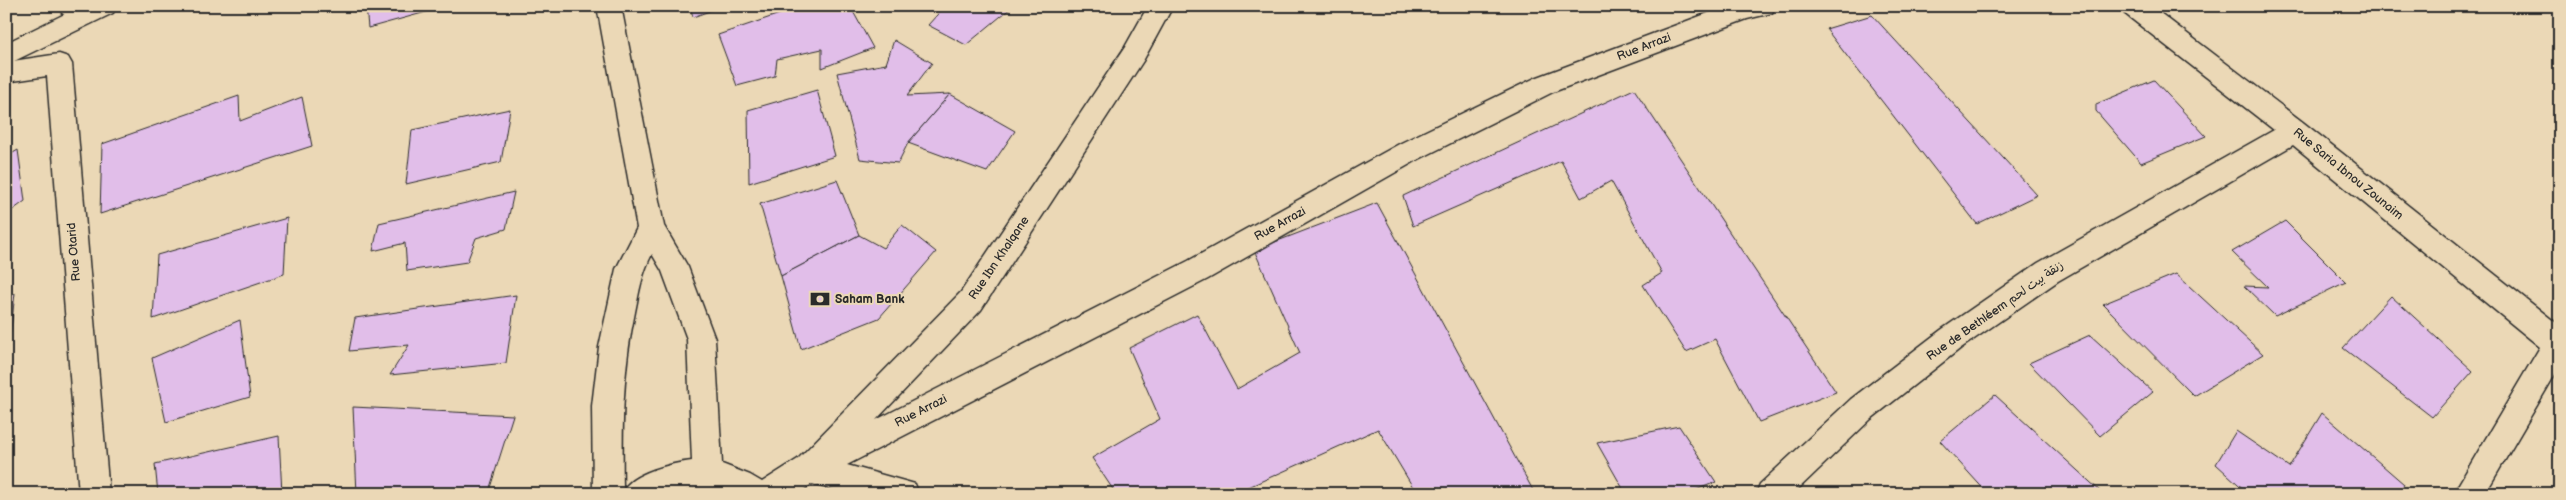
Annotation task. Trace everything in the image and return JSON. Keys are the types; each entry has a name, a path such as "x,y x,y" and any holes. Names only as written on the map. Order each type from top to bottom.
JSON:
{"street":[{"path":"609,6 651,228 674,267 701,339 708,475"},
{"name":"Rue Ibn Khalqane","path":"770,494 809,468 971,301 1134,54 1161,6"},
{"name":"Rue Arrazi","path":"809,468 1198,270 1410,151 1544,85 1744,10 1763,6"},
{"name":"Rue Saria Ibnou Zounaim","path":"2133,6 2295,131 2559,342"},
{"path":"6,55 86,9"},
{"name":"Rue Otarid","path":"6,72 59,64 94,494"},
{"name":"Rue de Bethléem زنقة بيت لحم","path":"1771,494 1861,409 1951,339 2048,272 2295,131"},
{"path":"608,494 607,406 613,347 630,270 651,228"},
{"path":"2468,494 2559,342"},
{"path":"809,468 904,494"},
{"path":"637,494 673,478 708,475 733,481 753,494"}],"building":[{"path":"366,6 448,6 368,28"},
{"path":"690,6 723,6 693,17"},
{"path":"803,6 850,6 873,48 822,68 822,49 777,59 775,76 737,86 718,35"},
{"path":"945,6 1012,7 966,45 928,25"},
{"path":"1872,15 2037,195 1977,224 1826,29"},
{"path":"894,40 932,63 907,96 950,94 908,143 898,163 860,159 837,73 886,64"},
{"path":"2154,80 2206,136 2141,163 2096,111 2096,104"},
{"path":"1634,89 1836,392 1759,422 1715,339 1686,352 1643,285 1662,273 1611,181 1581,198 1561,161 1413,226 1403,196"},
{"path":"817,90 835,156 749,183 748,110"},
{"path":"950,94 1015,131 987,172 908,143"},
{"path":"239,96 240,121 302,97 312,146 100,214 102,144"},
{"path":"510,109 501,162 406,184 412,130"},
{"path":"18,150 25,201 6,215 6,157"},
{"path":"837,180 859,235 781,276 760,204"},
{"path":"514,192 506,229 476,238 467,262 407,271 405,243 373,251 379,223"},
{"path":"1377,203 1535,494 1417,494 1378,429 1233,494 1116,494 1092,458 1160,419 1129,348 1197,314 1237,389 1300,353 1254,250"},
{"path":"287,218 284,274 153,319 157,255"},
{"path":"2285,221 2346,282 2275,316 2244,286 2268,287 2232,252"},
{"path":"902,225 936,252 879,318 801,349 781,276 859,235 883,248"},
{"path":"2176,274 2263,354 2194,396 2103,304"},
{"path":"15,293 9,347 6,349 6,296"},
{"path":"516,295 506,363 390,375 409,345 349,351 355,318"},
{"path":"2391,296 2473,371 2432,417 2343,348"},
{"path":"240,320 250,397 166,422 152,358"},
{"path":"2090,335 2153,392 2100,436 2029,363"},
{"path":"1995,395 2101,492 2100,494 1988,494 1940,441"},
{"path":"353,407 513,415 488,494 357,494"},
{"path":"2322,413 2404,484 2398,494 2249,494 2216,464 2236,431 2289,467"},
{"path":"1679,426 1716,482 1686,494 1626,494 1597,443"},
{"path":"279,436 282,494 158,494 155,464"}],"place":[{"name":"Saham Bank","path":"820,299"}]}
